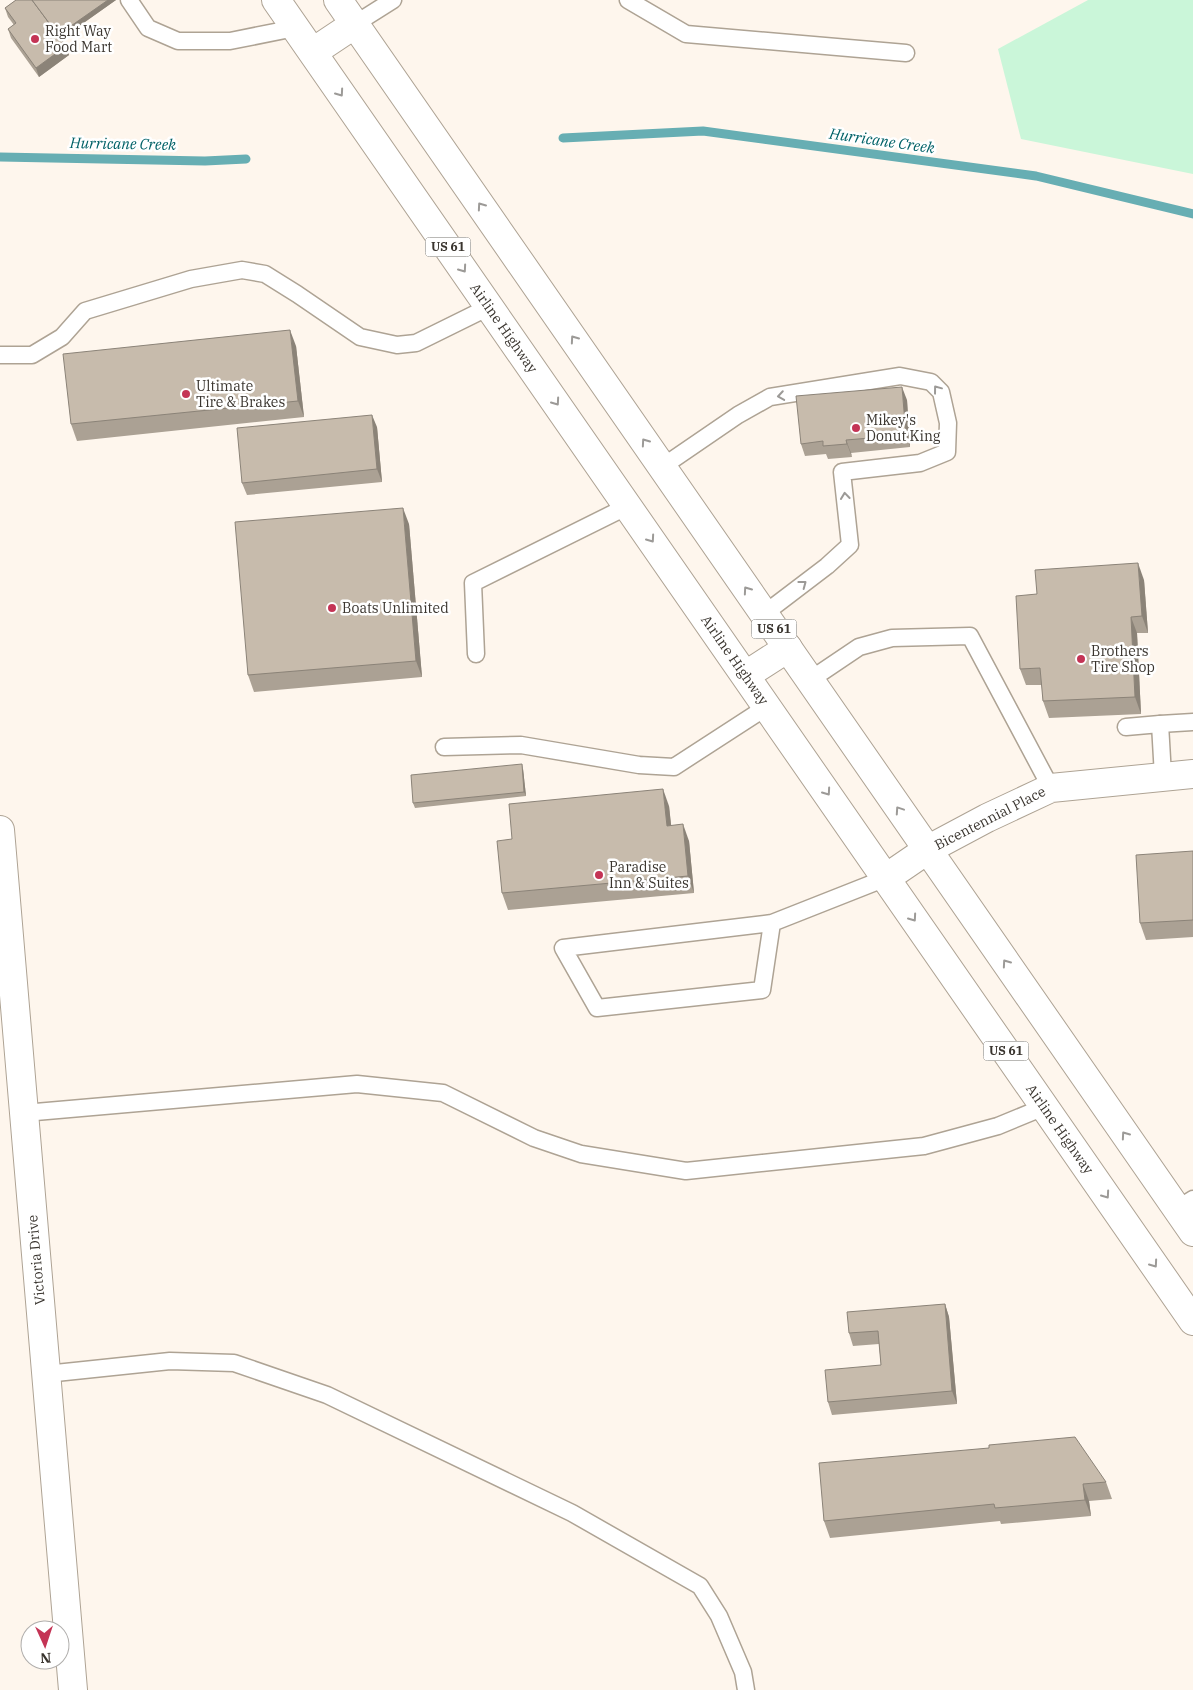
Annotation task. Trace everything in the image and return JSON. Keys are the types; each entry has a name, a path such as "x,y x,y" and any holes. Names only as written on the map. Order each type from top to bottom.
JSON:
{"main road":[{"name":"Airline Highway","path":"276,0 768,706 1193,1321"},
{"name":"US 61","path":"338,0 927,850 1185,1204 1193,1232"},
{"path":"313,52 355,24"},
{"path":"746,675 788,648"},
{"name":"Bicentennial Place","path":"886,878 927,850 987,818 1051,788 1193,774"},
{"name":"Victoria Drive","path":"0,830 73,1690"}],"lane":[{"path":"128,0 148,28 178,41 230,41 296,28"},
{"path":"355,24 393,0"},
{"path":"628,0 686,34 906,53"},
{"path":"0,355 32,355 62,337 85,311 191,278 242,270 265,274 298,294 360,337 397,345 416,343 489,307"},
{"path":"662,467 738,415 770,398 900,376 931,382 941,392 948,423 947,452 920,464 842,472 850,544 827,566 764,614"},
{"path":"476,654 473,583 628,506"},
{"path":"810,680 859,648 892,638 970,636 1051,788"},
{"path":"444,747 521,744 639,766 674,766 768,706"},
{"path":"1126,727 1193,722"},
{"path":"1160,724 1163,776"},
{"path":"772,923 762,990 597,1008 564,948 772,923 886,878"},
{"path":"24,1113 357,1084 444,1093 534,1138 582,1154 686,1171 924,1146 998,1126 1044,1107"},
{"path":"46,1374 170,1361 234,1363 327,1395 572,1513 700,1586 719,1616 743,1672 746,1690"}],"green space":[{"path":"1088,0 1193,0 1193,174 1021,139 998,49"}],"building":[{"name":"Right Way Food Mart","path":"16,0 32,0 66,46 36,68 8,29 16,23 5,8"},
{"name":"Right Way Food Mart","path":"32,0 108,0 58,35"},
{"name":"Ultimate Tire & Brakes","path":"290,330 298,401 71,424 63,354"},
{"name":"Mikey's Donut King","path":"902,387 906,435 846,440 847,444 823,446 823,441 801,444 796,396"},
{"path":"372,415 377,469 242,483 237,428"},
{"name":"Boats Unlimited","path":"403,508 416,661 248,675 235,522"},
{"name":"Brothers Tire Shop","path":"1138,563 1142,616 1131,617 1135,697 1043,701 1040,668 1020,669 1016,596 1037,594 1035,570"},
{"path":"522,764 524,792 413,803 411,775"},
{"name":"Paradise Inn & Suites","path":"663,789 667,826 683,824 688,876 502,893 497,841 512,839 509,804"},
{"path":"1193,851 1193,920 1140,923 1136,855"},
{"path":"945,1304 952,1391 828,1402 825,1370 881,1365 878,1331 849,1333 847,1312"},
{"path":"1075,1437 1106,1482 1083,1484 1085,1500 995,1508 994,1504 824,1521 819,1463 989,1448 989,1445"}],"waterway":[{"name":"Hurricane Creek","path":"563,138 703,131 1036,176 1193,214"},
{"name":"Hurricane Creek","path":"0,157 205,161 246,159"}],"place":[{"name":"Right Way Food Mart","path":"35,39"},
{"name":"Ultimate Tire & Brakes","path":"186,394"},
{"name":"Mikey's Donut King","path":"856,428"},
{"name":"Boats Unlimited","path":"332,608"},
{"name":"Brothers Tire Shop","path":"1081,659"},
{"name":"Paradise Inn & Suites","path":"599,875"}]}
